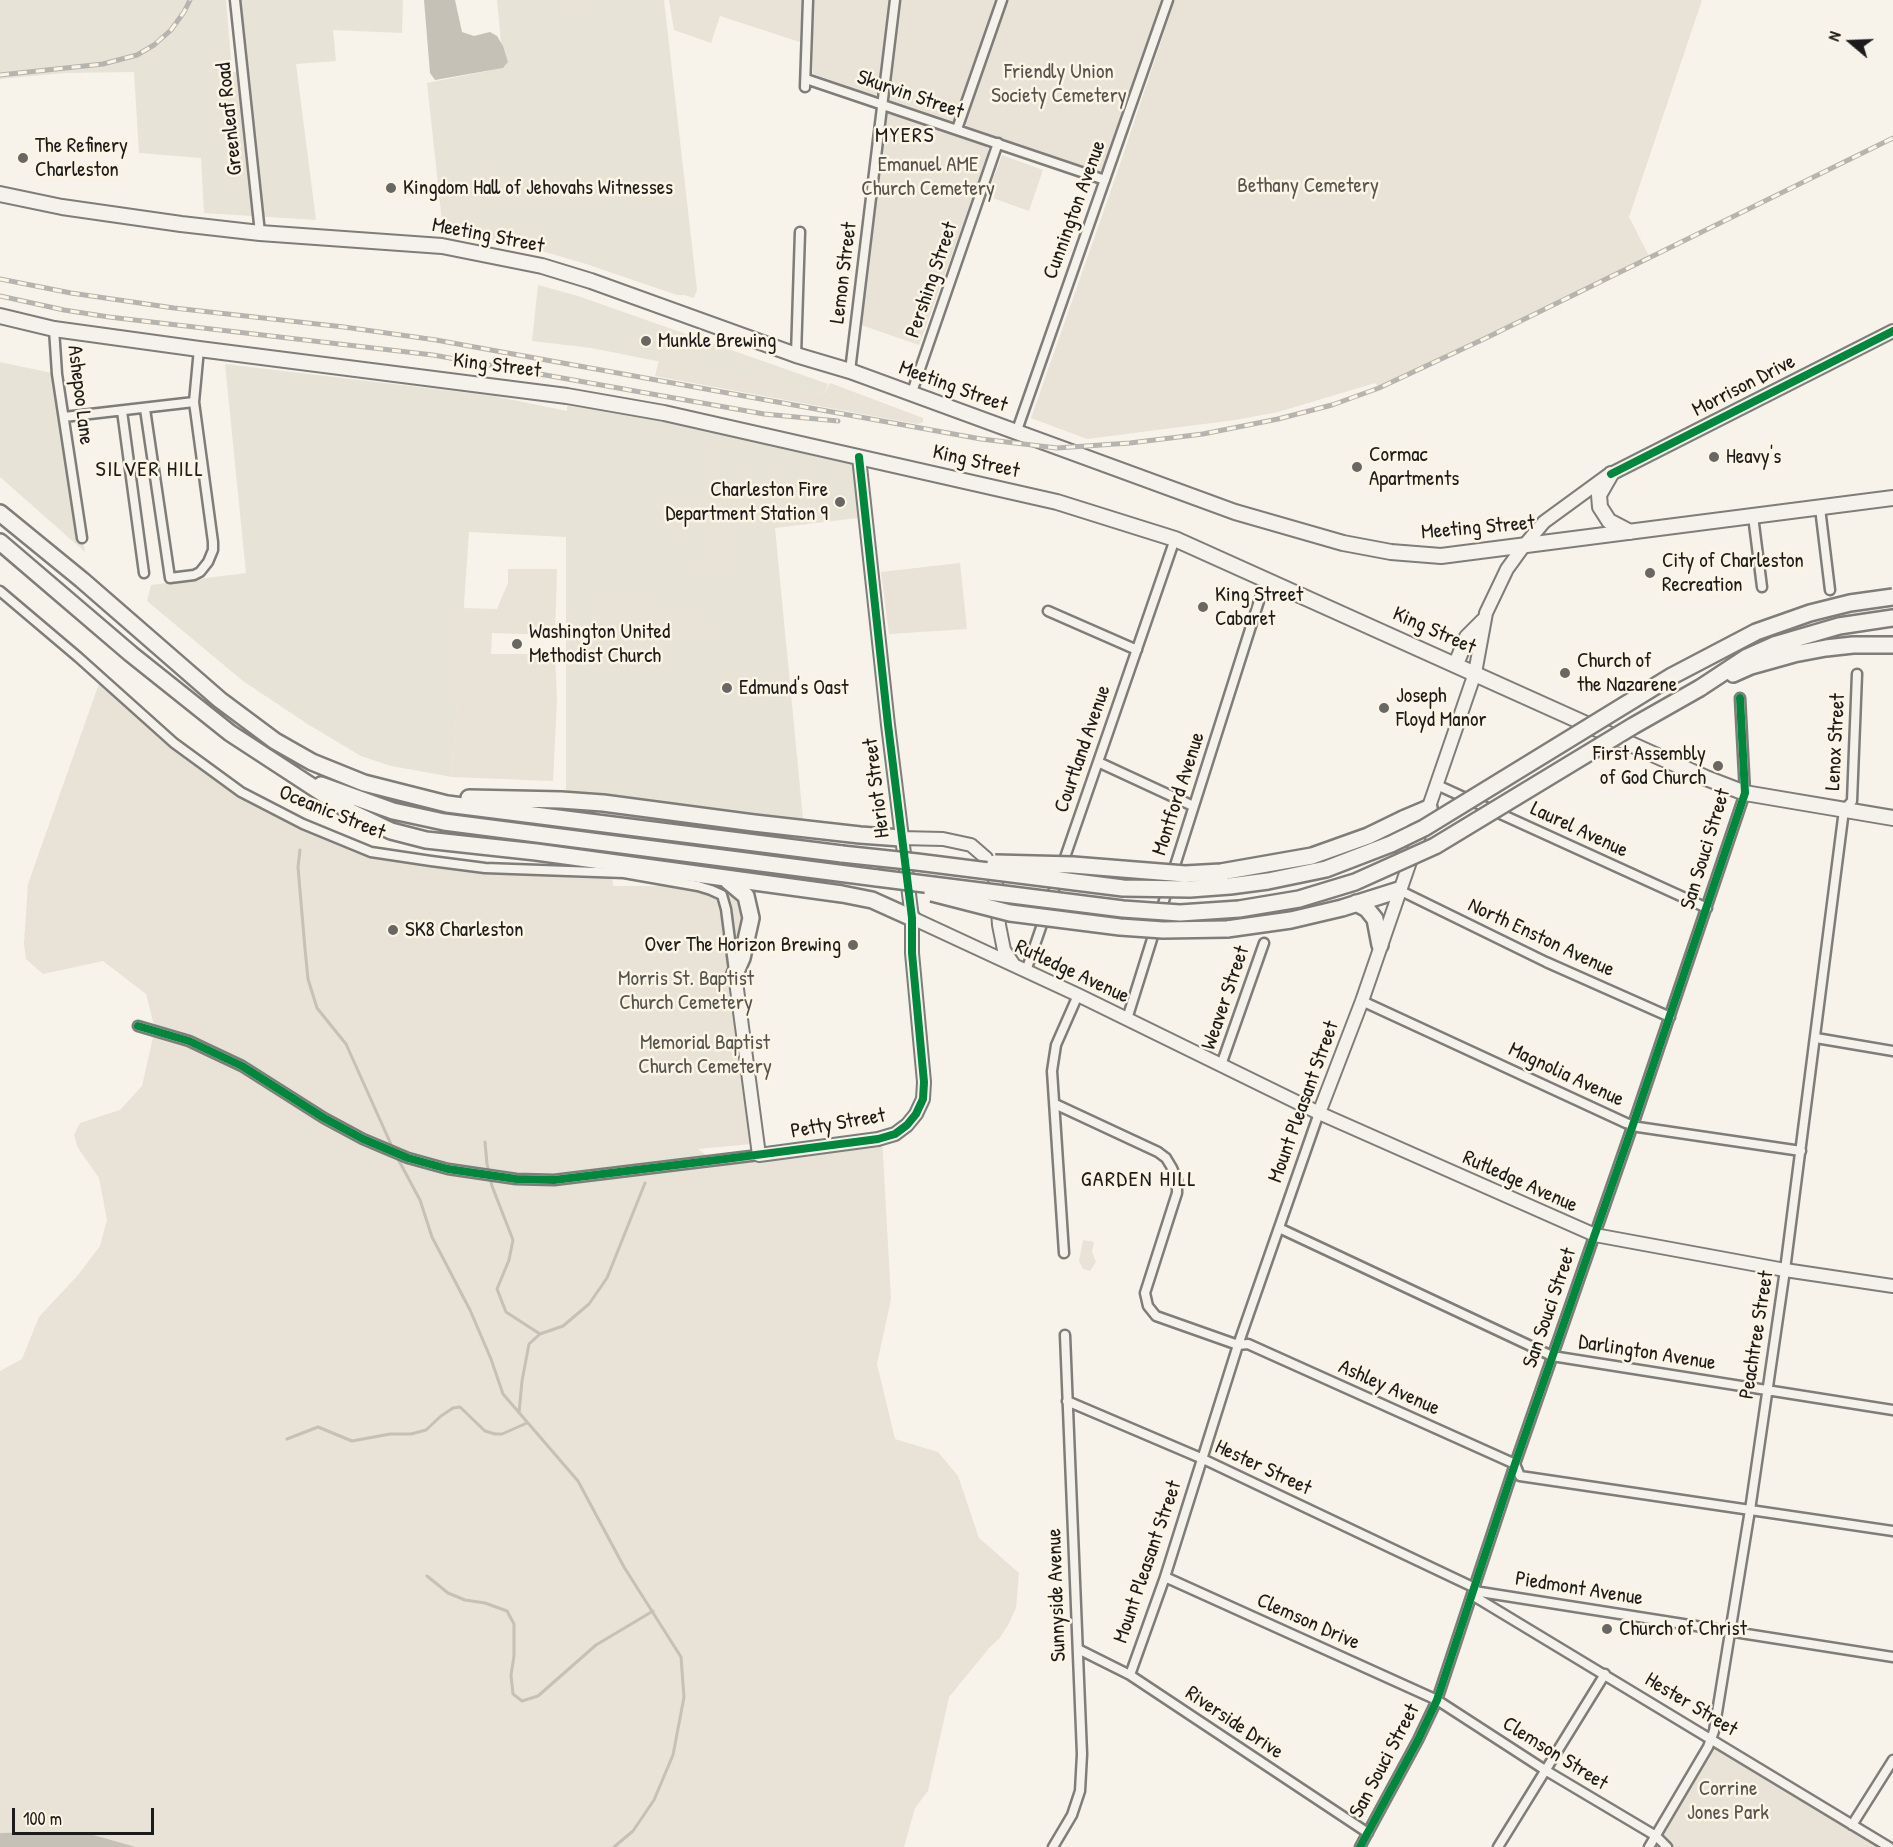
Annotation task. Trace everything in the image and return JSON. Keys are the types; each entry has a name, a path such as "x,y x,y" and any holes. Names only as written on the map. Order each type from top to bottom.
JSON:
{"highway":[{"path":"0,513 82,580 220,700 275,741 312,762 364,783 447,804 1123,888 1190,889 1230,886 1326,869 1391,844 1424,828 1672,676 1756,632 1810,613 1850,603 1893,597"},
{"path":"0,542 131,654 230,733 351,812 391,831 409,836 862,898 872,900 912,918"},
{"path":"283,768 335,791 393,811 444,822 1123,909 1180,913 1239,909 1299,899 1355,882 1435,846 1700,688 1747,657 1773,645 1839,626 1893,618"},
{"path":"1700,688 1751,666 1794,654 1853,645 1893,645"},
{"path":"364,783 459,797 603,803 860,836 902,838"},
{"path":"917,862 1073,864 1185,874 1221,872 1312,856 1368,836 1429,808"},
{"path":"877,878 1010,913 1163,930 1227,929 1291,920 1399,890"},
{"path":"725,879 746,896 750,908 749,930 742,958 735,974"},
{"path":"1356,903 1367,909 1376,919 1380,945"}],"main road":[{"name":"Meeting Street","path":"0,194 68,208 260,233 442,246 518,261 591,281 796,355 850,371 1235,512 1343,543 1391,552 1442,556 1893,498"},
{"name":"King Street","path":"0,316 54,329 567,396 664,413 1057,502 1175,539 1706,778 1745,793 1893,818"},
{"name":"Morrison Drive","path":"1523,547 1544,522 1611,474 1893,331"},
{"name":"Heriot Street","path":"859,457 912,918 914,985 924,1082 923,1099 916,1114"},
{"path":"1611,474 1599,495 1600,507 1609,521 1630,532"},
{"name":"Mount Pleasant Street","path":"1319,1113 1362,1001 1475,673 1483,621 1507,569 1523,547"},
{"path":"1455,664 1467,637 1483,621"},
{"path":"902,838 943,839 971,845 986,858 996,882 999,925 1004,950 1021,969"},
{"name":"Rutledge Avenue","path":"912,918 1078,995 1319,1113 1595,1235 1785,1270 1893,1286"},
{"path":"735,974 759,1155"},
{"name":"Petty Street","path":"759,1155 878,1139 895,1134 916,1114"}],"street":[{"name":"Greenleaf Road","path":"236,0 260,233"},
{"name":"Skurvin Street","path":"808,0 806,83 882,104 1105,180"},
{"name":"Lemon Street","path":"850,371 894,0"},
{"path":"957,129 1002,0"},
{"name":"Cunnington Avenue","path":"1016,433 1168,0"},
{"name":"Pershing Street","path":"911,395 998,143"},
{"path":"796,355 800,232"},
{"name":"Ashepoo Lane","path":"54,329 56,360 82,538"},
{"path":"145,409 170,578 194,575 200,572 208,562 213,550 194,402 199,349"},
{"path":"64,417 194,402"},
{"path":"122,411 144,573"},
{"path":"1820,508 1830,591"},
{"path":"1753,516 1762,587"},
{"name":"Courtland Avenue","path":"1021,969 1098,762 1175,539"},
{"name":"Montford Avenue","path":"1126,1019 1266,579"},
{"name":"Oceanic Street","path":"0,591 174,743 241,792 303,825 371,852 485,868 624,873 698,886 722,895 735,974"},
{"path":"1048,611 1137,650"},
{"name":"Lenox Street","path":"1844,810 1852,801 1857,674"},
{"name":"San Souci Street","path":"1360,1847 1419,1740 1437,1700 1515,1464 1707,908 1745,793 1740,698"},
{"path":"1098,762 1193,806"},
{"name":"Laurel Avenue","path":"1437,785 1707,908"},
{"name":"Peachtree Street","path":"1649,1847 1714,1731 1750,1510 1785,1270 1844,810"},
{"name":"North Enston Avenue","path":"1399,890 1546,962 1670,1017"},
{"name":"Weaver Street","path":"1221,1065 1264,943"},
{"path":"1064,1253 1052,1078 1056,1045 1078,995"},
{"name":"Magnolia Avenue","path":"1362,1001 1633,1125 1801,1151"},
{"path":"138,1026 189,1041 242,1066 324,1118 363,1139 408,1158 448,1169 516,1179 554,1180 759,1155"},
{"path":"1816,1038 1893,1051"},
{"name":"Ashley Avenue","path":"1055,1104 1158,1152 1170,1163 1177,1180 1177,1193 1145,1293 1148,1306 1156,1316 1238,1345 1248,1344 1515,1464 1520,1476 1893,1531"},
{"name":"Mount Pleasant Street","path":"1130,1675 1165,1577 1238,1345 1319,1113"},
{"name":"Darlington Avenue","path":"1279,1228 1552,1356 1893,1410"},
{"name":"Sunnyside Avenue","path":"1053,1847 1072,1815 1080,1791 1082,1754 1065,1335"},
{"name":"Hester Street","path":"1067,1401 1203,1459 1473,1591 1889,1847"},
{"name":"Clemson Drive","path":"1165,1577 1437,1700"},
{"name":"Piedmont Avenue","path":"1473,1591 1893,1658"},
{"name":"Riverside Drive","path":"1078,1648 1130,1675 1368,1833"},
{"path":"1498,1847 1605,1674"},
{"name":"Clemson Street","path":"1437,1700 1545,1770 1656,1836 1667,1847"},
{"path":"1852,1825 1893,1760"}],"shaded area":[{"path":"0,0 226,0 232,72 243,72 235,0 403,0 402,33 333,30 336,61 296,64 316,220 204,213 201,158 139,153 134,72 65,73 0,79"},
{"path":"424,0 455,0 462,32 474,36 490,32 497,36 508,62 503,68 435,80 430,73"},
{"path":"497,0 664,0 697,290 694,298 677,295 528,247 443,231 427,83 503,68 508,62 501,42"},
{"path":"538,285 578,296 828,384 824,394 591,348 532,341"},
{"path":"0,362 57,374 85,552 0,477"},
{"path":"225,364 494,396 567,411 567,396 859,459 866,517 775,528 804,829 566,800 566,537 469,532 452,777 391,766 361,756 243,681 147,601 151,585 246,573"},
{"path":"0,1833 90,1834 136,1847 0,1847"}],"green space":[{"path":"572,0 589,0 589,6 581,15 574,12"},
{"path":"669,0 802,0 800,42 720,16 711,43 674,30"},
{"path":"813,0 890,0 878,93 875,96 813,74"},
{"path":"898,0 997,0 955,119 950,122 891,102 887,95"},
{"name":"Friendly Union Society Cemetery","path":"1006,0 1162,0 1103,169 1098,172 967,127 965,122"},
{"name":"Bethany Cemetery","path":"1175,0 1702,0 1629,217 1650,258 1379,388 1375,383 1278,412 1235,420 1087,439 1031,418"},
{"name":"Emanuel AME Church Cemetery","path":"889,112 986,143 989,153 919,345 861,325 884,117"},
{"path":"1002,155 1043,170 1029,211 987,196"},
{"path":"659,360 824,394 830,383 923,418 923,422 917,424 655,376"},
{"path":"702,440 721,444 716,453 716,461 729,570 732,573 718,577 700,570 698,566 706,564 707,446"},
{"path":"960,563 967,629 889,634 881,572"},
{"path":"508,569 557,569 555,635 492,633 491,654 555,654 557,700 553,781 452,777 463,608 497,609 508,583"},
{"path":"597,601 612,602 611,632 596,632"},
{"path":"636,601 642,601 707,628 707,635 642,632"},
{"path":"101,678 241,792 371,852 431,861 612,872 613,886 677,886 718,894 751,1144 698,1149 716,1162 882,1137 891,1299 877,1364 895,1439 938,1452 958,1476 979,1538 1019,1573 1016,1608 1008,1625 999,1639 949,1697 928,1791 915,1808 904,1847 136,1847 90,1834 0,1833 0,1371 22,1359 39,1317 78,1275 100,1246 107,1220 99,1178 78,1148 74,1135 80,1123 120,1110 142,1086 155,1029 146,994 103,961 43,974 26,959 24,944 28,884"},
{"path":"735,895 742,898 746,918 736,955 727,896"},
{"path":"1083,1240 1094,1242 1092,1252 1096,1262 1090,1271 1083,1269 1079,1261"},
{"name":"Corrine Jones Park","path":"1711,1738 1890,1847 1667,1847 1656,1836"}],"waterway":[{"path":"300,850 298,867 308,979 317,1008 346,1044 394,1151"},
{"path":"485,1142 492,1186 513,1240 509,1260 497,1289 506,1312 540,1334"},
{"path":"397,1157 420,1200 432,1237 470,1310 503,1394 578,1481 624,1567 681,1657 684,1697 673,1755 654,1800 633,1831 614,1847"},
{"path":"519,1413 529,1344 540,1334 563,1326 589,1304 607,1278 645,1183"},
{"path":"287,1439 318,1427 352,1441 390,1434 411,1434 426,1430 441,1416 453,1408 460,1407 485,1431 495,1434 502,1434 527,1423"},
{"path":"427,1576 448,1593 507,1611 514,1624 514,1656 511,1675 513,1694 522,1701 538,1696 596,1645 653,1611"}],"railway":[{"path":"0,75 103,64 137,55 154,45 171,30 190,0"},
{"path":"0,279 71,293 174,308 436,340 981,439 1057,448 1130,443 1203,434 1278,419 1332,405 1379,388 1486,338 1893,138"},
{"path":"0,296 109,317 433,355 764,414 838,421"}],"cycle path":[{"path":"1611,474 1893,331"},
{"path":"138,1026 189,1041 242,1066 324,1118 363,1139 408,1158 448,1169 516,1179 554,1180 878,1139 895,1134 907,1125 916,1114 923,1099 924,1082 912,953 912,918 859,457"},
{"path":"1360,1847 1437,1700 1515,1464 1745,793 1740,698"}],"place":[{"name":"The Refinery Charleston","path":"23,158"},
{"name":"Kingdom Hall of Jehovahs Witnesses","path":"391,188"},
{"name":"Munkle Brewing","path":"646,341"},
{"name":"Heavy's","path":"1714,457"},
{"name":"Cormac Apartments","path":"1357,467"},
{"name":"Charleston Fire Department Station 9","path":"840,502"},
{"name":"City of Charleston Recreation","path":"1650,573"},
{"name":"King Street Cabaret","path":"1203,607"},
{"name":"Washington United Methodist Church","path":"517,644"},
{"name":"Church of the Nazarene","path":"1565,673"},
{"name":"Edmund's Oast","path":"727,688"},
{"name":"Joseph Floyd Manor","path":"1384,708"},
{"name":"First Assembly of God Church","path":"1718,766"},
{"name":"SK8 Charleston","path":"393,930"},
{"name":"Over The Horizon Brewing","path":"853,945"},
{"name":"Church of Christ","path":"1607,1629"}],"district":[{"name":"MYERS","path":"905,136"},
{"name":"SILVER HILL","path":"150,470"},
{"name":"GARDEN HILL","path":"1139,1180"}],"park label":[{"name":"Morris St. Baptist Church Cemetery","path":"686,991"},
{"name":"Memorial Baptist Church Cemetery","path":"705,1055"}]}
